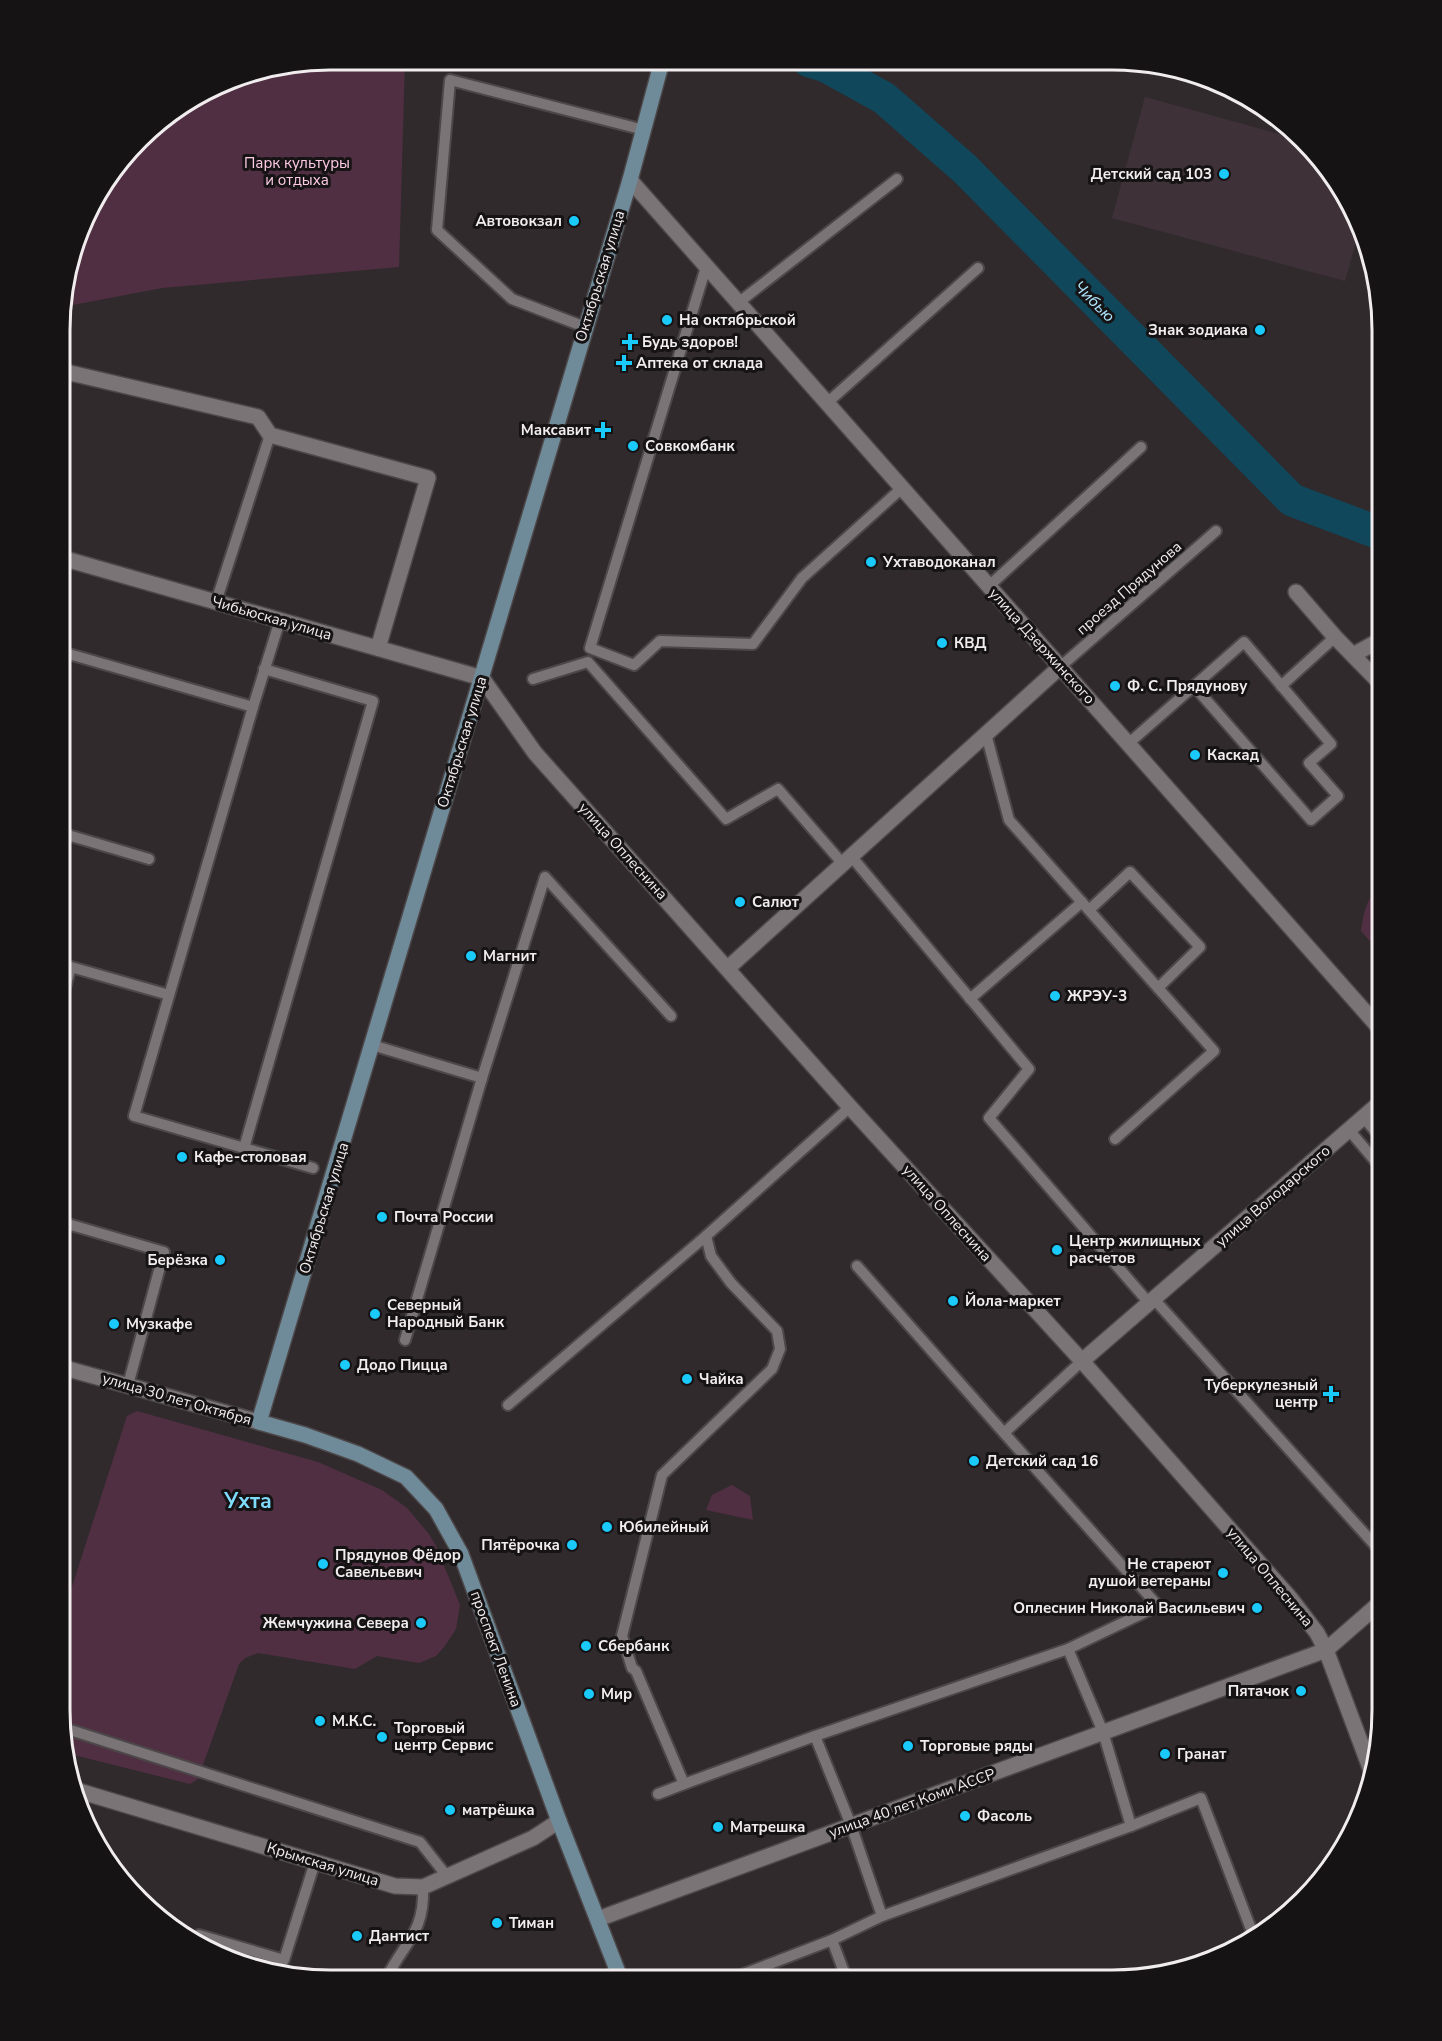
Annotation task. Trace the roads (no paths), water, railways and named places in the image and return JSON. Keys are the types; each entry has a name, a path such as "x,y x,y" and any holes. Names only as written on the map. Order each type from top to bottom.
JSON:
{"main road":[{"name":"Октябрьская улица","path":"259,1422 630,180 659,70"},
{"name":"проспект Ленина","path":"259,1422 358,1454 406,1477 436,1509 461,1554 559,1821 617,1970"}],"street":[{"name":"улица Дзержинского","path":"630,180 1372,1019"},
{"path":"70,372 258,417 270,435 428,478 378,648"},
{"name":"Чибьюская улица","path":"70,560 482,678"},
{"path":"1296,592 1372,675"},
{"path":"1353,655 1372,645"},
{"path":"728,968 1060,667"},
{"name":"улица Оплеснина","path":"482,678 535,753 850,1107 1082,1361 1292,1599 1326,1650 1367,1760"},
{"name":"улица Володарского","path":"1082,1361 1372,1110"},
{"name":"улица 30 лет Октября","path":"70,1369 259,1422"},
{"name":"улица 40 лет Коми АССР","path":"598,1919 1326,1650 1372,1611"},
{"name":"Крымская улица","path":"83,1792 395,1886 423,1887"},
{"path":"423,1887 533,1838 559,1821"}],"lane":[{"path":"585,327 512,299 437,230 450,80 644,130"},
{"path":"738,303 897,179"},
{"path":"706,267 590,648 634,665 660,641 753,644 802,578 902,488"},
{"path":"827,403 978,268"},
{"path":"216,602 270,435"},
{"path":"989,586 1141,447"},
{"name":"проезд Прядунова","path":"1060,667 1216,531"},
{"path":"280,620 134,1116 314,1168"},
{"path":"1281,686 1335,637"},
{"path":"1129,743 1244,642 1331,744 1309,763 1338,796 1311,820 1194,686"},
{"path":"70,654 253,707"},
{"path":"533,679 588,662 726,819 778,789 847,860 1029,1069 989,1118 1152,1301 1372,1541"},
{"path":"244,1148 373,701 264,669"},
{"path":"986,734 1009,820 1214,1052 1115,1139"},
{"path":"70,836 149,859"},
{"path":"970,999 1130,872 1200,947 1158,988"},
{"path":"405,1340 482,1078 545,877 671,1016"},
{"path":"70,970 71,967 169,995"},
{"path":"372,1045 482,1078"},
{"path":"508,1405 706,1236 850,1107"},
{"path":"1363,1118 1372,1128"},
{"path":"1349,1130 1372,1157"},
{"path":"70,1225 164,1252 128,1385"},
{"path":"684,1784 636,1671 632,1668 622,1636 662,1475 772,1368 780,1349 777,1331 731,1283 711,1256 706,1236"},
{"path":"658,1794 815,1736 1068,1648 1158,1606 857,1266"},
{"path":"1004,1433 1082,1361"},
{"path":"1068,1648 1103,1732 1131,1826"},
{"path":"71,1730 420,1842 446,1875"},
{"path":"815,1736 851,1825 882,1917"},
{"path":"754,1970 832,1940 882,1917 1201,1798 1251,1930"},
{"path":"200,1935 284,1960 315,1862"},
{"path":"392,1970 415,1935 424,1903 423,1887"},
{"path":"832,1940 843,1970"}],"waterway":[{"name":"Чибью","path":"833,70 884,98 965,169 1292,500 1372,530"}],"place":[{"name":"Детский сад 103","path":"1224,174"},
{"name":"Автовокзал","path":"574,221"},
{"name":"На октябрьской","path":"667,320"},
{"name":"Знак зодиака","path":"1260,330"},
{"name":"Будь здоров!","path":"630,342"},
{"name":"Аптека от склада","path":"624,363"},
{"name":"Максавит","path":"603,430"},
{"name":"Совкомбанк","path":"633,446"},
{"name":"Ухтаводоканал","path":"871,562"},
{"name":"КВД","path":"942,643"},
{"name":"Ф. С. Прядунову","path":"1115,686"},
{"name":"Каскад","path":"1195,755"},
{"name":"Салют","path":"740,902"},
{"name":"Магнит","path":"471,956"},
{"name":"ЖРЭУ-3","path":"1055,996"},
{"name":"Кафе-столовая","path":"182,1157"},
{"name":"Почта России","path":"382,1217"},
{"name":"Центр жилищных расчетов","path":"1057,1250"},
{"name":"Берёзка","path":"220,1260"},
{"name":"Йола-маркет","path":"953,1301"},
{"name":"Северный Народный Банк","path":"375,1314"},
{"name":"Музкафе","path":"114,1324"},
{"name":"Додо Пицца","path":"345,1365"},
{"name":"Чайка","path":"687,1379"},
{"name":"Туберкулезный центр","path":"1331,1394"},
{"name":"Детский сад 16","path":"974,1461"},
{"name":"Юбилейный","path":"607,1527"},
{"name":"Пятёрочка","path":"572,1545"},
{"name":"Прядунов Фёдор Савельевич","path":"323,1564"},
{"name":"Не стареют душой ветераны","path":"1223,1573"},
{"name":"Оплеснин Николай Васильевич","path":"1257,1608"},
{"name":"Жемчужина Севера","path":"421,1623"},
{"name":"Сбербанк","path":"586,1646"},
{"name":"Пятачок","path":"1301,1691"},
{"name":"Мир","path":"589,1694"},
{"name":"М.К.С.","path":"320,1721"},
{"name":"Торговый центр Сервис","path":"382,1737"},
{"name":"Торговые ряды","path":"908,1746"},
{"name":"Гранат","path":"1165,1754"},
{"name":"матрёшка","path":"450,1810"},
{"name":"Фасоль","path":"965,1816"},
{"name":"Матрешка","path":"718,1827"},
{"name":"Тиман","path":"497,1923"},
{"name":"Дантист","path":"357,1936"}],"district":[{"name":"Ухта","path":"248,1501"}],"park label":[{"name":"Парк культуры и отдыха","path":"297,172"}]}
